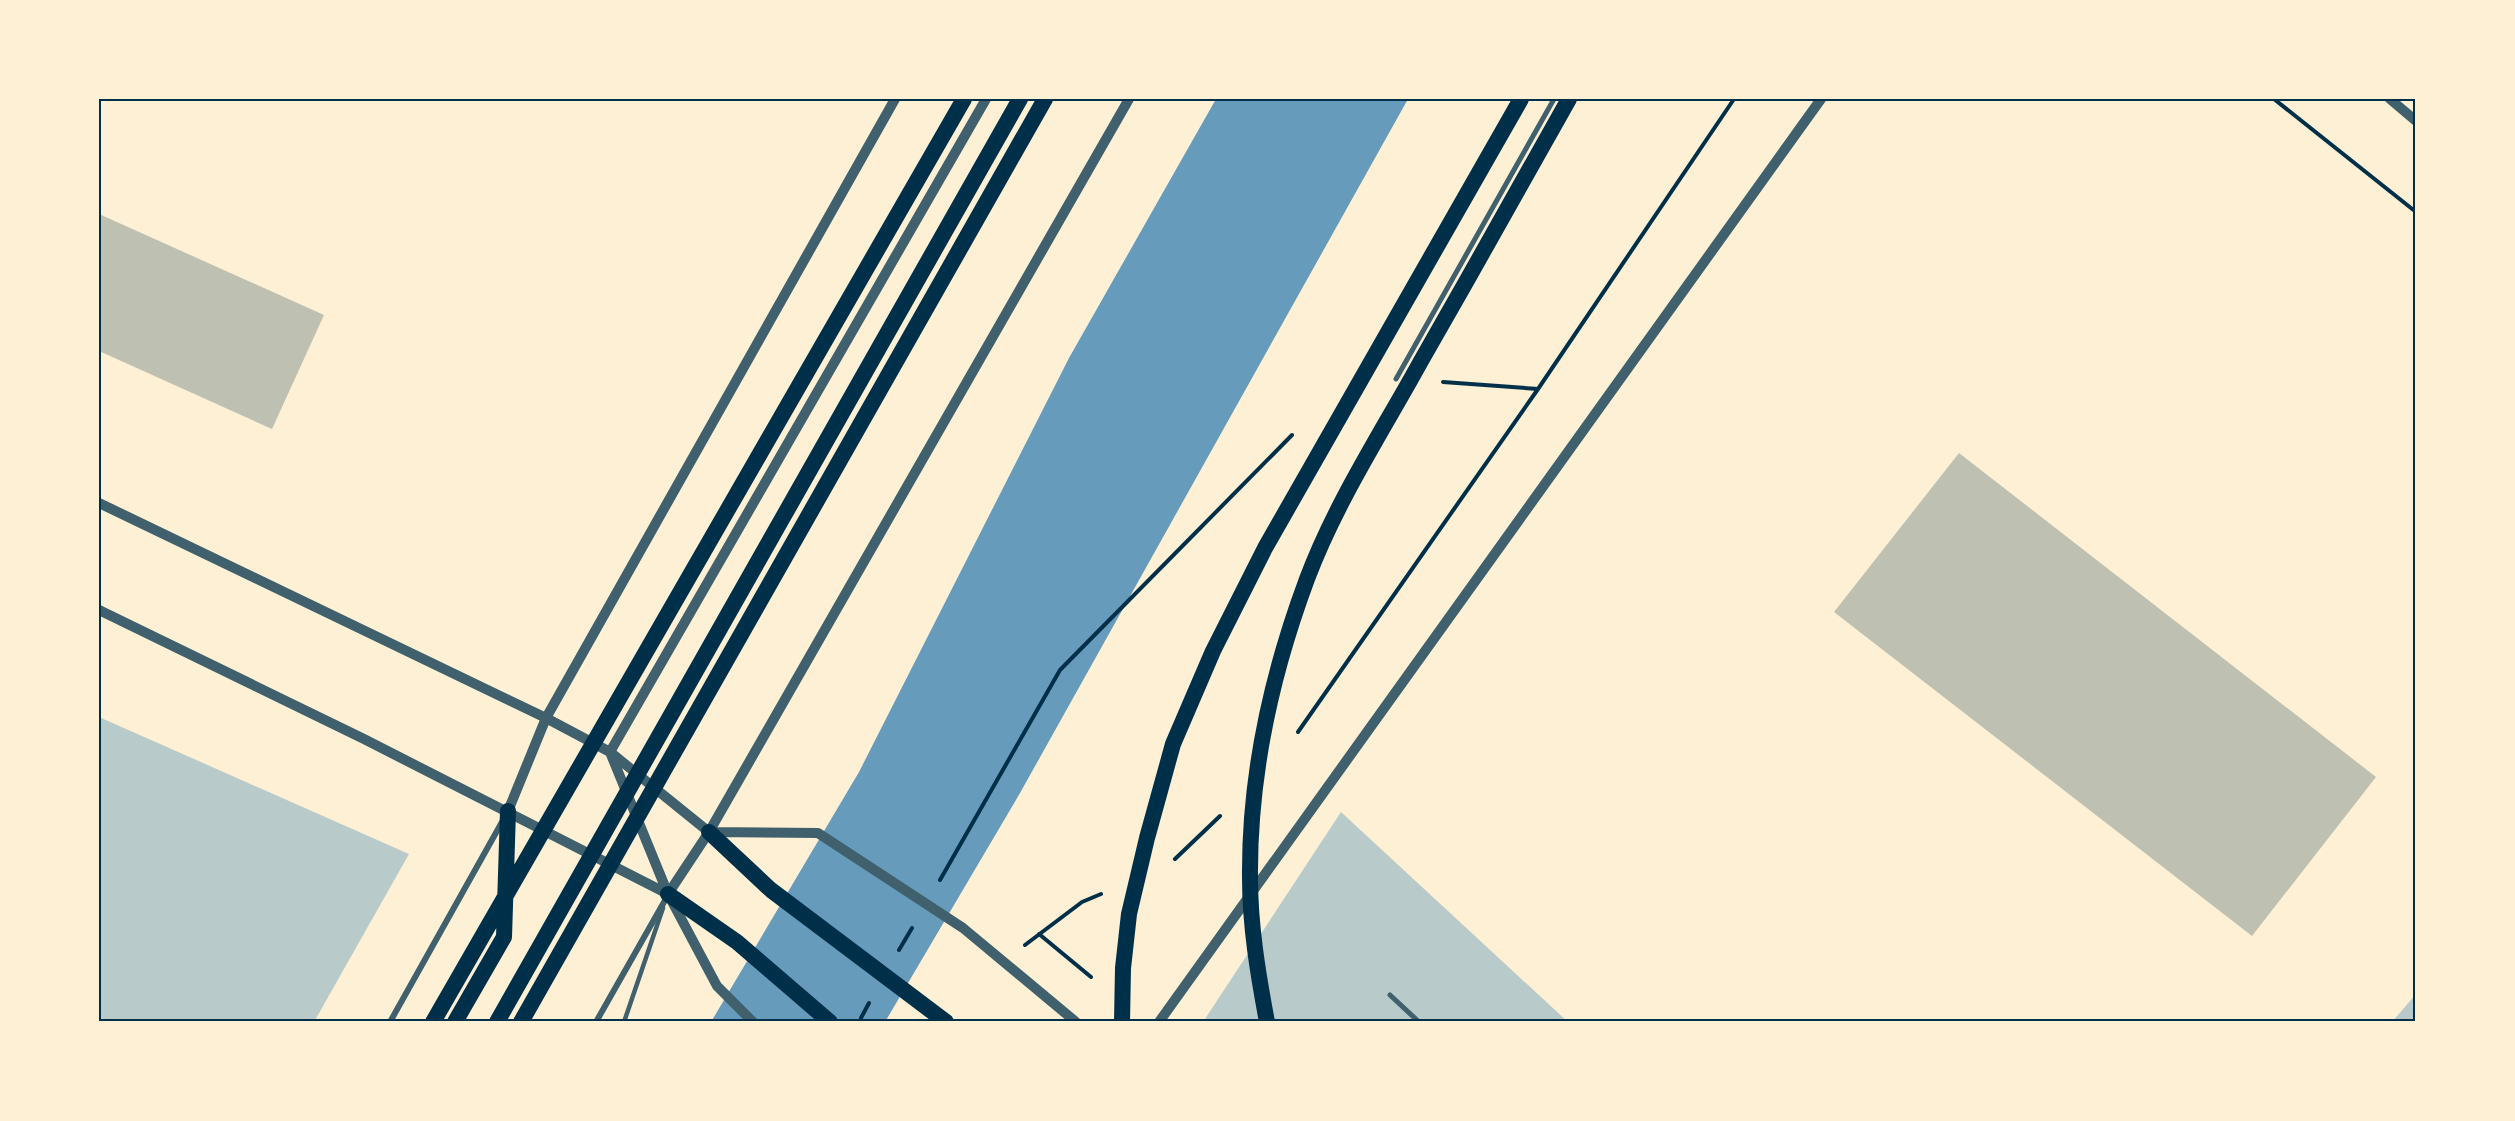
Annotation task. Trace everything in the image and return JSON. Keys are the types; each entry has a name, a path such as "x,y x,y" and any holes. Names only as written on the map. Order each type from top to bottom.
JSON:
{"highway":[{"path":"433,1022 964,99"},
{"path":"497,1022 1020,99"},
{"path":"521,1022 1045,99"},
{"path":"1122,1022 1123,968 1129,914 1173,744 1195,692 1265,548 1521,99"},
{"path":"1267,1022 1256,958 1250,878 1253,807 1264,735 1281,657 1308,577 1341,504 1569,99"},
{"path":"455,1022 504,937 508,812"},
{"path":"709,832 771,890 946,1022"},
{"path":"668,894 737,942 830,1022"}],"street":[{"path":"390,1022 508,812 546,718 895,99"},
{"path":"610,752 987,99"},
{"path":"596,1022 668,894 709,832 1129,99"},
{"path":"1396,379 1554,99"},
{"path":"1159,1022 1821,99"},
{"path":"2390,99 2416,121"},
{"path":"99,503 546,718 610,752 709,832 818,833 963,928 1076,1022"},
{"path":"99,610 508,812 668,894"},
{"path":"610,752 668,894 717,986 753,1022"},
{"path":"1390,995 1419,1022"}],"lane":[{"path":"624,1022 668,894"}],"path":[{"path":"1396,379 1538,389 1734,99"},
{"path":"2274,99 2416,212"},
{"path":"935,887 1060,670 1288,437 1298,432"},
{"path":"894,960 918,918"},
{"path":"858,1022 870,1001"}],"shaded area":[{"path":"99,717 409,854 314,1022 99,1022"},
{"path":"1341,812 1568,1022 1203,1022"},
{"path":"2416,994 2416,1022 2392,1022"}],"water":[{"path":"1216,99 1408,99 1020,793 885,1022 711,1022 859,772 1069,358"}],"building":[{"path":"99,214 324,315 272,429 99,351"},
{"path":"1959,453 2376,777 2252,936 1834,612"}]}
